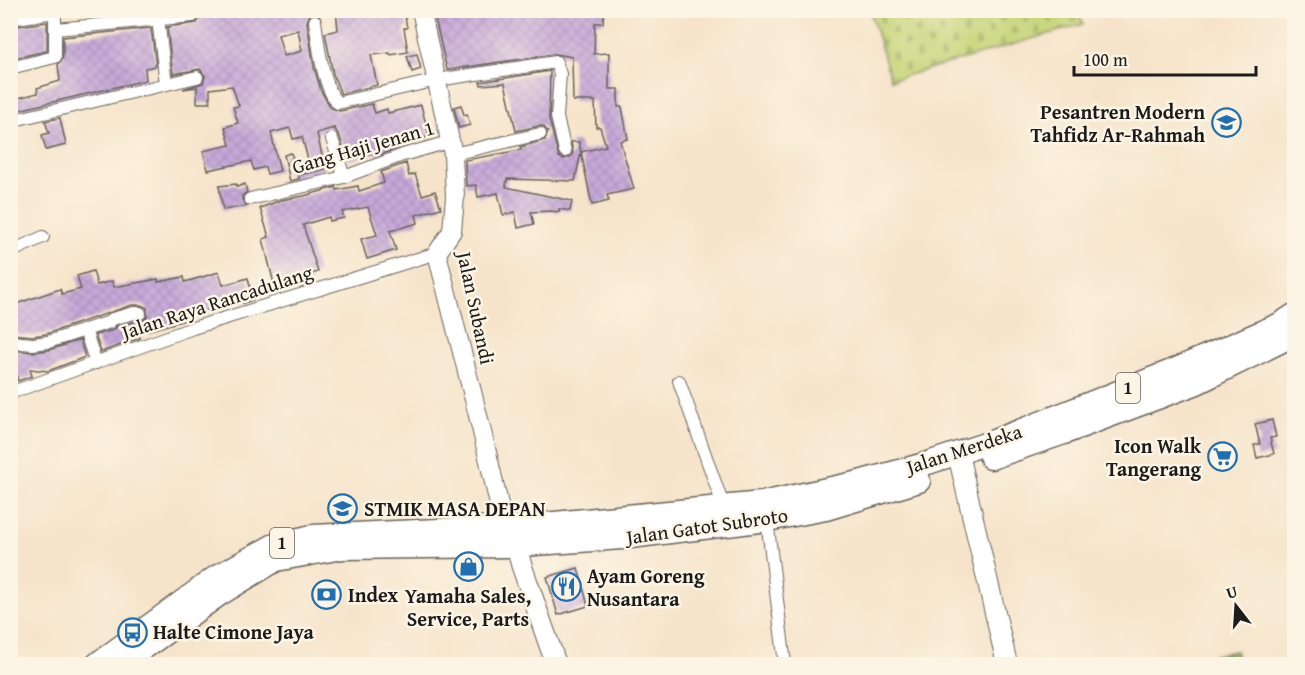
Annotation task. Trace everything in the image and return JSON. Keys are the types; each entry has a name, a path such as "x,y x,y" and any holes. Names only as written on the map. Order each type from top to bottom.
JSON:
{"highway":[{"name":"Jalan Merdeka","path":"614,517 762,503 960,460 1280,324 1294,315"},
{"name":"Jalan Gatot Subroto","path":"96,664 216,577 276,544 313,536 622,538 767,520 826,509 960,460 1064,434 1197,383 1294,335"},
{"name":"Jalan Gatot Subroto","path":"120,664 220,594 276,561 342,548 510,536 614,517"}],"main road":[{"name":"Jalan Merdeka","path":"960,460 1006,664"},
{"path":"510,536 556,664"}],"street":[{"name":"Jalan Subandi","path":"421,10 452,147 455,197 452,231 437,253 510,536"},
{"path":"10,19 55,11 57,54 54,58 10,68"},
{"path":"56,29 157,14 193,16"},
{"path":"157,14 166,84"},
{"path":"315,21 321,64 336,103 437,80 555,62 560,74 557,117 565,151"},
{"path":"10,121 197,77"},
{"name":"Gang Haji Jenan 1","path":"250,199 344,177 404,155 540,134"},
{"path":"332,139 344,177"},
{"path":"10,252 43,237"},
{"name":"Jalan Raya Rancadulang","path":"12,388 96,363 193,328 437,253"},
{"path":"10,342 33,344 48,342 110,322 112,319 140,313"},
{"path":"85,330 96,363"},
{"path":"679,381 723,505"},
{"path":"767,520 783,664"}],"green space":[{"path":"870,11 1078,11 1083,24 891,80"},
{"path":"1236,651 1239,664 1172,664"}],"building":[{"path":"122,10 149,10 122,14"},
{"path":"199,10 215,10 216,17 238,10 309,10 307,22 314,67 321,91 331,108 340,111 372,104 375,113 387,109 388,113 421,105 429,136 377,156 376,152 347,160 340,137 334,128 317,133 325,169 299,175 299,179 290,181 284,155 291,153 295,164 308,160 302,137 293,139 290,128 271,133 280,171 267,174 265,167 254,170 251,161 208,170 203,151 230,145 225,127 238,123 233,107 239,106 232,86 210,89 210,103 197,103 197,87 183,89 203,83 205,76 200,69 173,74 167,27 197,23 201,16","holes":["298,30 302,51 284,56 278,35"]},
{"path":"336,10 404,10 408,52 371,55 377,85 341,94 333,74 325,33 338,30"},
{"path":"433,10 604,10 603,23 595,23 594,54 609,53 609,89 618,89 618,107 622,107 628,139 620,141 634,189 607,195 609,201 592,205 581,152 606,146 600,127 596,127 595,101 573,101 572,57 555,54 447,70"},
{"path":"47,22 47,51 10,59 10,27"},
{"path":"151,28 156,66 145,68 146,80 10,112 10,100 38,93 37,88 60,81 58,65 63,57 63,37"},
{"path":"417,54 421,69 412,72 407,56"},
{"path":"550,71 549,119 559,157 563,159 570,157 573,153 571,142 579,142 581,152 575,181 507,179 506,187 572,201 570,211 559,209 559,212 531,212 534,224 518,228 515,212 503,215 498,193 478,197 476,185 466,186 465,160 521,150 520,147 545,140 548,132 543,126 516,131 505,83 481,85 480,82"},
{"path":"461,105 470,125 459,128 454,107"},
{"path":"60,118 66,145 46,150 42,135 49,133 45,121"},
{"path":"406,163 409,176 415,174 422,195 435,191 441,208 416,215 418,223 390,231 396,250 367,259 361,239 377,235 368,207 342,212 344,218 330,221 329,217 303,225 318,272 308,275 310,282 297,286 295,279 274,284 263,239 269,237 260,208 281,200 336,187 337,190 358,186 359,191 384,183 381,172"},
{"path":"236,184 237,187 245,184 247,192 242,196 242,200 247,206 223,210 219,186"},
{"path":"93,271 97,285 112,281 114,287 184,277 185,282 219,272 223,285 248,278 253,300 243,303 242,300 188,316 189,319 139,333 140,338 101,352 95,335 113,330 117,326 144,320 147,317 147,308 132,305 46,334 33,336 10,334 10,306 60,289 62,294 81,289 77,276"},
{"path":"80,340 85,357 48,371 30,369 32,376 18,381 13,365 10,366 10,350 33,352 49,350"},
{"path":"1272,420 1276,437 1270,438 1274,454 1257,458 1254,445 1260,444 1255,424"},
{"path":"578,568 588,606 558,615 547,577"}],"place":[{"name":"Pesantren Modern Tahfidz Ar-Rahmah","path":"1226,123"},
{"name":"Icon Walk Tangerang","path":"1222,457"},
{"name":"STMIK MASA DEPAN","path":"343,509"},
{"name":"Yamaha Sales, Service, Parts","path":"468,566"},
{"name":"Ayam Goreng Nusantara","path":"566,587"},
{"name":"Index","path":"327,595"},
{"name":"Halte Cimone Jaya","path":"132,632"}]}
